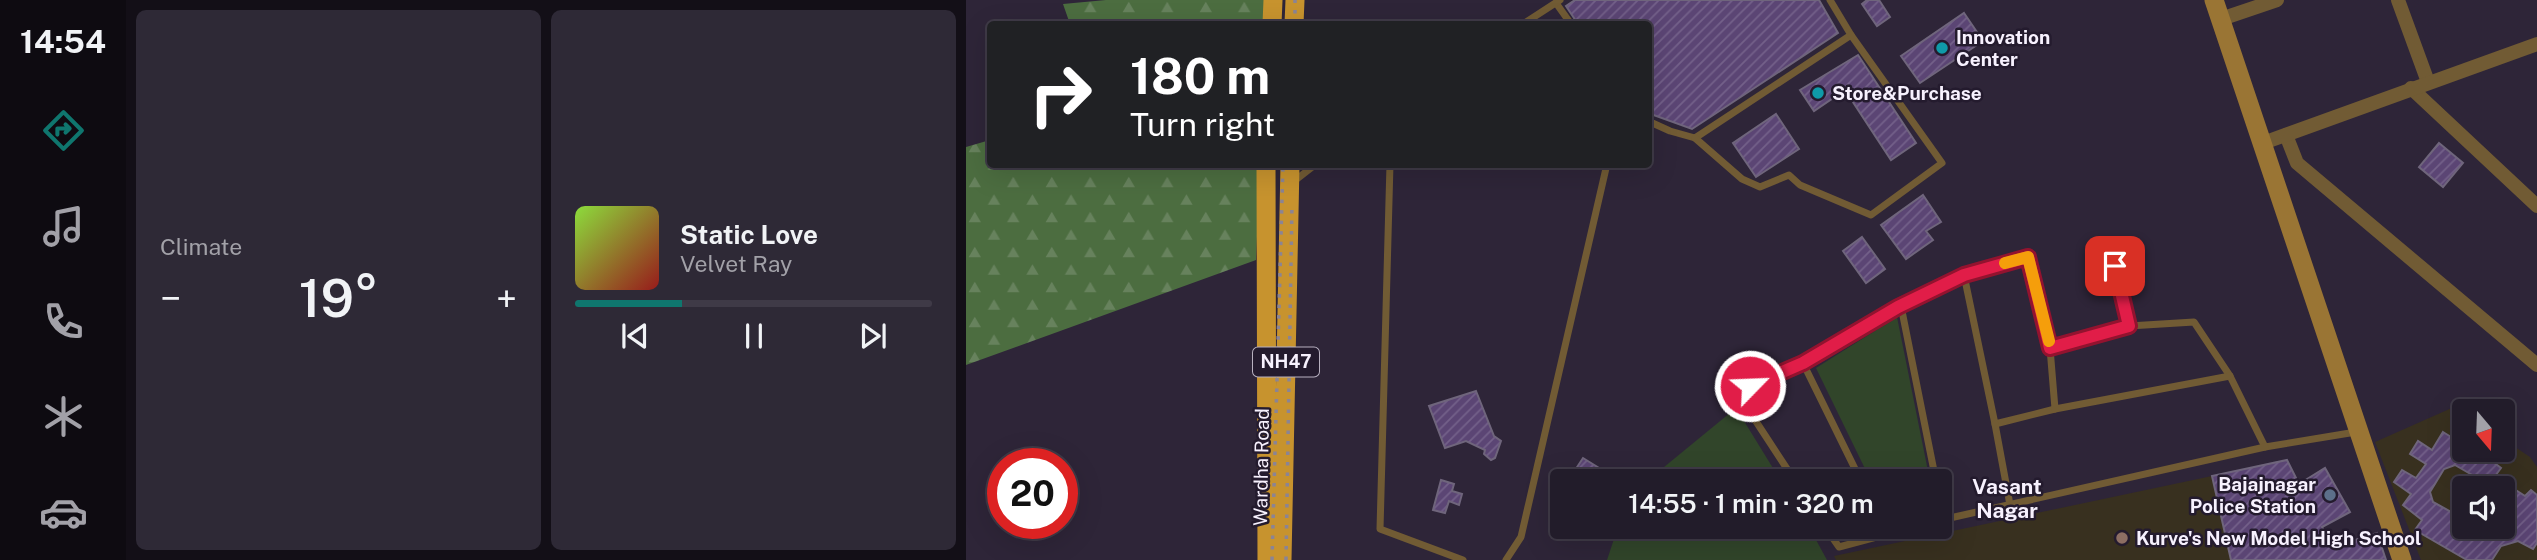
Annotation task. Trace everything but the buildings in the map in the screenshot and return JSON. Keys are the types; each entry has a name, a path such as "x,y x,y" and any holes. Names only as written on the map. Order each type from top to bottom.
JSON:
{"highway":[{"path":"1272,21 1273,0"},
{"path":"1294,21 1295,0"},
{"name":"Wardha Road","path":"1266,168 1267,560"},
{"name":"Wardha Road","path":"1282,560 1290,168"}],"main road":[{"path":"2214,0 2226,12 2274,139 2362,413 2413,560"},
{"path":"2274,139 2359,431 2402,560"}],"street":[{"path":"2226,12 2277,0"},
{"path":"2398,0 2428,82"},
{"path":"2537,44 2274,139 2297,163 2537,365"},
{"path":"2411,88 2537,206"},
{"path":"2520,190 2537,184"}],"lane":[{"path":"1652,123 1695,138 1742,179 1760,187 1789,175 1800,185 1871,215 1942,163 1851,35 1830,0"},
{"path":"1528,21 1558,1 1568,21"},
{"path":"1695,138 1851,35"},
{"path":"1290,185 1311,168"},
{"path":"1390,168 1380,529 1463,560"},
{"path":"1507,560 1521,537 1606,168"},
{"path":"1787,469 1742,400 1750,386 1803,363 1901,306 1964,275 2028,257 2050,348 2055,409"},
{"path":"2115,266 2129,326"},
{"path":"1964,275 2010,505"},
{"path":"1901,306 1934,469"},
{"path":"2050,348 2129,326 2194,321 2230,376 2265,447"},
{"path":"1803,363 1855,469"},
{"path":"1995,424 2055,409 2230,376"},
{"path":"1952,517 2265,447 2359,431"},
{"path":"1833,539 1839,547 1861,539"}],"shaded area":[{"path":"2452,408 2452,462 2515,462 2515,447 2530,457 2537,467 2537,560 2421,560 2375,442"},
{"name":"Kurve's New Model High School","path":"2212,476 2231,560 1836,560 1834,556 1914,539 1952,539 1952,531"}],"green space":[{"path":"1106,0 1266,0 1265,21 1069,21 1063,4"},
{"path":"987,141 987,168 1260,168 1256,260 966,365 966,147"},
{"path":"1897,317 1928,469 1865,469 1816,368"},
{"path":"1736,408 1774,469 1662,469"},
{"path":"1614,539 1816,539 1827,560 1607,560"}],"railway":[{"path":"1295,0 1295,21"},
{"path":"1272,560 1283,168"},
{"path":"1286,560 1292,203"}],"slow traffic":[{"path":"2005,263 2028,257 2049,341"}],"place":[{"name":"Innovation Center","path":"1942,48"},
{"name":"Store&Purchase","path":"1818,93"},
{"name":"Bajajnagar Police Station","path":"2330,495"},
{"name":"Kurve's New Model High School","path":"2122,538"}],"district":[{"name":"Vasant Nagar","path":"2007,499"}],"route":[{"path":"1750,386 1803,363 1898,307 1964,275 2028,257 2050,348 2129,326 2115,266"}]}
